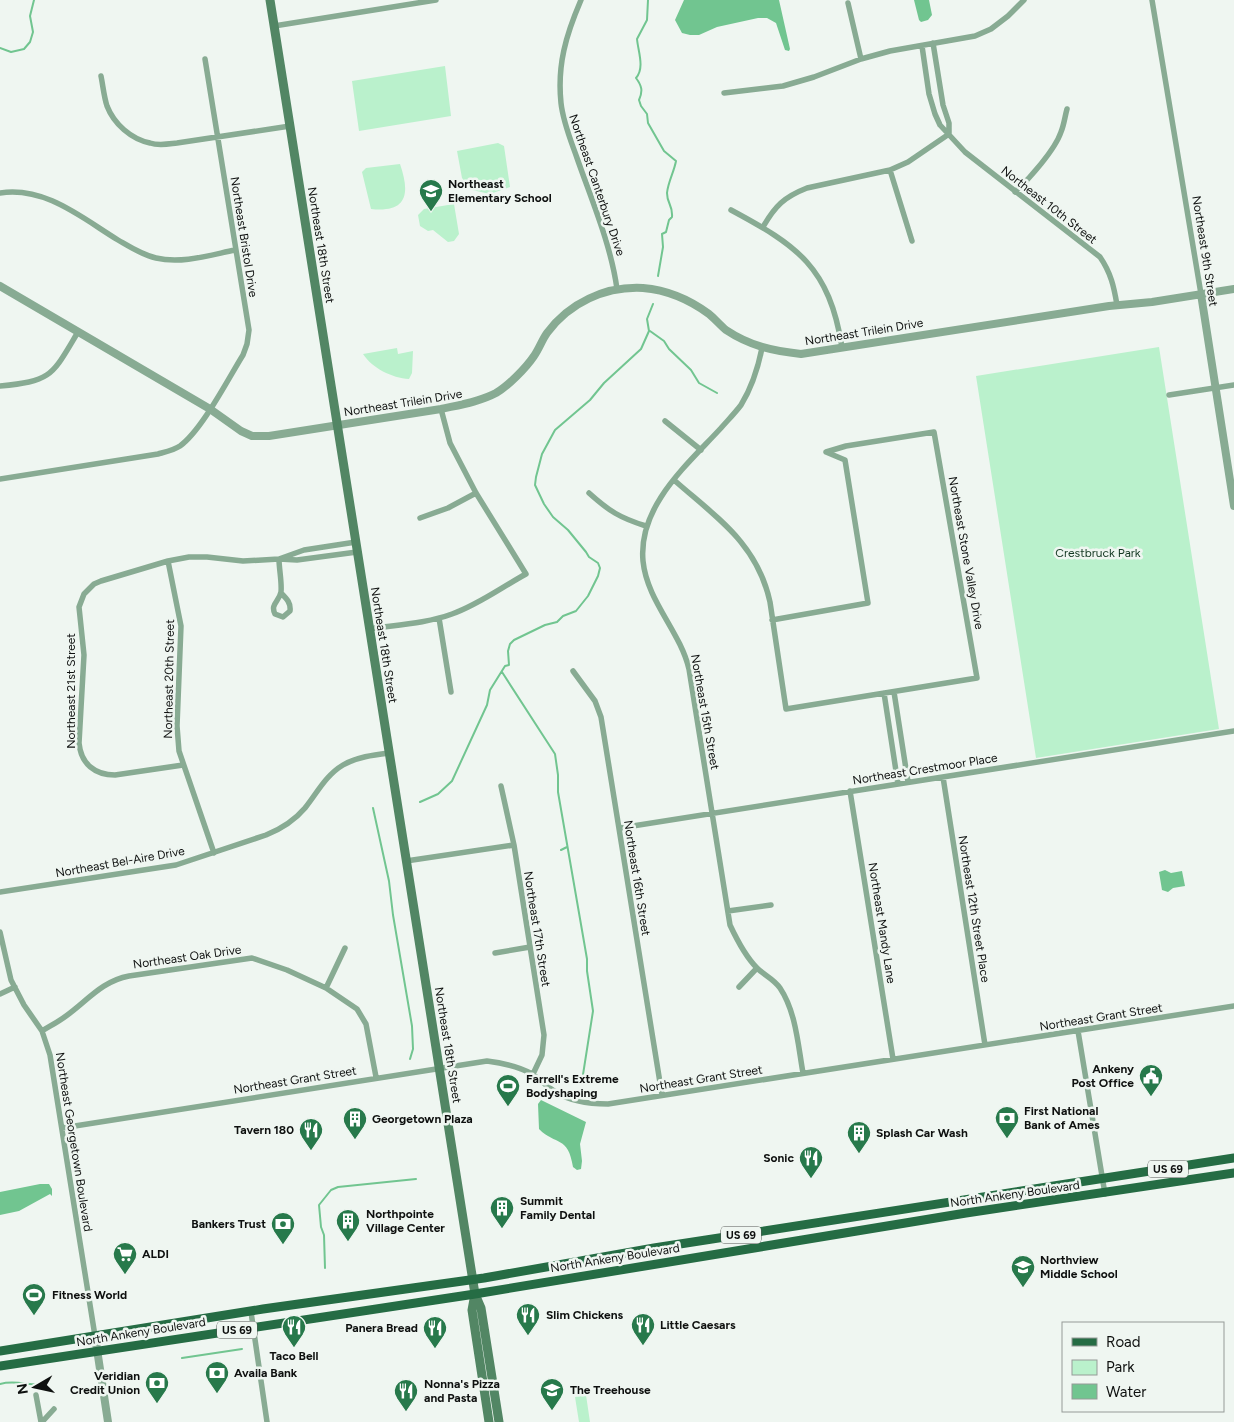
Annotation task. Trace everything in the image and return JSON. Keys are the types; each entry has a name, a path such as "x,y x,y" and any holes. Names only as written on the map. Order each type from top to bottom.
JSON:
{"main road":[{"name":"Northeast 18th Street","path":"270,0 475,1294"},
{"name":"North Ankeny Boulevard","path":"0,1351 472,1279 654,1248 1234,1158"},
{"name":"North Ankeny Boulevard","path":"0,1366 475,1294 966,1213 1105,1194 1234,1173"},
{"path":"475,1294 472,1310 489,1422"},
{"path":"475,1294 481,1308 499,1422"}],"street":[{"path":"274,26 436,0"},
{"name":"Northeast Canterbury Drive","path":"581,0 568,30 562,54 561,105 567,131 613,263 617,289"},
{"path":"724,93 783,86 890,51 975,36 1008,16 1024,0"},
{"name":"Northeast 9th Street","path":"1152,0 1234,506"},
{"path":"848,3 862,60"},
{"name":"Northeast 10th Street","path":"933,43 943,105 949,123 950,134"},
{"name":"Northeast 10th Street","path":"922,46 929,94 934,114 940,125 965,152 1100,258 1108,269 1113,281 1117,305"},
{"name":"Northeast Bristol Drive","path":"0,479 169,451 180,446 189,438 210,409 243,355 249,330 205,60"},
{"path":"101,76 107,106 114,119 127,133 148,143 160,145 290,126"},
{"path":"1015,192 1056,142 1061,132 1067,109"},
{"path":"763,227 770,214 784,199 795,193 890,170 908,162 950,134"},
{"path":"890,170 912,241"},
{"path":"0,194 23,192 46,198 133,249 155,258 178,260 236,250"},
{"path":"731,210 763,227 787,243 807,262 823,282 832,302 842,347"},
{"name":"Northeast Trilein Drive","path":"0,286 210,409 241,431 252,436 269,436 441,409 468,403 496,393 525,367 546,335 568,310 582,301 617,289 644,288 668,292 694,304 725,329 762,348 801,354 1117,305 1234,289"},
{"path":"0,386 28,383 46,377 58,365 78,332"},
{"name":"Northeast 15th Street","path":"762,348 751,387 741,404 658,501 646,526 643,548 645,572 655,598 687,661 730,925 738,942 757,968 769,976 779,987 788,1002 803,1073"},
{"path":"1169,395 1234,384"},
{"path":"369,629 439,618 462,610 526,574 476,493 450,444 441,409"},
{"path":"665,422 701,450"},
{"name":"Northeast Stone Valley Drive","path":"846,446 934,432 977,678 894,692"},
{"path":"772,620 868,603 844,460 846,446 826,452 844,460"},
{"path":"674,480 729,528 748,549 762,574 767,588 786,709 894,692 908,782"},
{"path":"420,518 448,508 476,493"},
{"path":"589,493 623,519 646,526"},
{"path":"279,559 304,550 356,542"},
{"path":"168,560 206,557 243,561 297,560 357,552"},
{"path":"279,559 281,593"},
{"name":"Northeast 21st Street","path":"168,560 94,584 81,600 79,615 84,655 80,750 86,764 106,775 183,765"},
{"name":"Northeast 20th Street","path":"168,560 182,626 177,738 183,765 214,852"},
{"path":"439,618 451,692"},
{"name":"Northeast 16th Street","path":"573,671 595,702 601,717 662,1095"},
{"path":"884,694 898,784"},
{"name":"Northeast Crestmoor Place","path":"620,828 1234,731"},
{"name":"Northeast Bel-Aire Drive","path":"0,892 176,865 266,835 288,824 305,808 330,775 345,763 389,753"},
{"name":"Northeast 12th Street Place","path":"943,777 985,1045"},
{"name":"Northeast 17th Street","path":"501,786 514,845 544,1036 542,1055 532,1074"},
{"name":"Northeast Mandy Lane","path":"850,791 893,1059"},
{"path":"406,861 514,845"},
{"path":"728,911 771,906"},
{"name":"Northeast Georgetown Boulevard","path":"0,932 7,964 15,987 42,1031 50,1055 95,1336"},
{"path":"326,988 345,948"},
{"path":"495,953 530,948"},
{"name":"Northeast Oak Drive","path":"42,1031 67,1016 100,988 114,980 129,976 252,958 287,970 326,988 353,1005 364,1019 376,1077"},
{"path":"739,987 757,968"},
{"path":"0,994 15,987"},
{"name":"Northeast Grant Street","path":"62,1128 487,1061 510,1065 532,1074 563,1096 589,1103 608,1104 1234,1006"},
{"path":"1078,1031 1105,1194"},
{"path":"250,1312 267,1422"},
{"path":"95,1336 108,1422"},
{"path":"36,1395 41,1422"},
{"path":"41,1422 54,1409"}],"green space":[{"path":"445,66 451,116 359,131 352,81"},
{"path":"498,143 504,146 510,187 490,194 472,190 462,178 457,151"},
{"path":"400,164 405,184 403,199 393,208 371,209 362,172 366,168"},
{"path":"454,204 459,234 454,241 448,242 433,230 428,231 420,226 418,215 424,209"},
{"name":"Crestbruck Park","path":"1159,347 1219,729 1036,758 976,376"},
{"path":"397,348 398,354 413,351 412,373 409,379 396,377 377,368 363,354"},
{"path":"586,1395 590,1422 579,1422 575,1397"}],"water":[{"path":"684,0 779,0 790,49 789,51 785,50 776,23 767,18 758,18 717,27 699,35 682,33 675,20"},
{"path":"914,0 929,0 932,15 928,20 921,22 919,20"},
{"path":"1165,870 1171,873 1182,871 1185,886 1173,888 1168,892 1162,890 1159,872"},
{"path":"541,1100 586,1122 580,1144 581,1169 577,1170 573,1167 571,1157 565,1145 539,1129 538,1104"},
{"path":"49,1184 52,1189 52,1196 50,1194 19,1211 0,1215 0,1192"}],"waterway":[{"path":"0,48 11,52 24,49 30,42 33,32 30,16 34,0"},
{"path":"648,0 647,20 637,39 641,64 636,78 641,89 639,100 647,114 648,123 664,151 676,161 667,193 672,217 669,220 666,232 662,234 663,247 658,276"},
{"path":"420,802 438,794 452,781 487,705 490,690 505,666 509,665 508,651 510,644 514,640 545,625 557,622 563,616 576,611 588,596 598,576 600,568 598,563 589,557 568,530 553,517 544,504 535,485 536,477 542,454 555,430 590,400 604,383 641,349 649,331 647,319 653,304"},
{"path":"650,331 664,341 669,349 691,370 699,383 717,393"},
{"path":"502,672 555,754 558,792 587,959 593,1011 582,1081"},
{"path":"373,808 389,881 412,1026 413,1049 410,1059"},
{"path":"561,850 567,847"},
{"path":"325,1268 324,1235 321,1227 319,1205 331,1190 338,1187 416,1179"},
{"path":"182,1358 242,1349"},
{"path":"0,1384 12,1382 34,1385 44,1384"}],"place":[{"name":"Northeast Elementary School","path":"431,212"},
{"name":"Ankeny Post Office","path":"1151,1097"},
{"name":"Farrell's Extreme Bodyshaping","path":"508,1107"},
{"name":"First National Bank of Ames","path":"1007,1139"},
{"name":"Georgetown Plaza","path":"355,1140"},
{"name":"Tavern 180","path":"311,1151"},
{"name":"Splash Car Wash","path":"859,1154"},
{"name":"Sonic","path":"811,1179"},
{"name":"Summit Family Dental","path":"502,1229"},
{"name":"Northpointe Village Center","path":"348,1242"},
{"name":"Bankers Trust","path":"283,1245"},
{"name":"ALDI","path":"125,1275"},
{"name":"Northview Middle School","path":"1023,1288"},
{"name":"Fitness World","path":"34,1316"},
{"name":"Slim Chickens","path":"528,1336"},
{"name":"Little Caesars","path":"643,1346"},
{"name":"Taco Bell","path":"294,1348"},
{"name":"Panera Bread","path":"435,1349"},
{"name":"Availa Bank","path":"217,1394"},
{"name":"Veridian Credit Union","path":"157,1404"},
{"name":"The Treehouse","path":"552,1411"},
{"name":"Nonna's Pizza and Pasta","path":"406,1412"}]}
